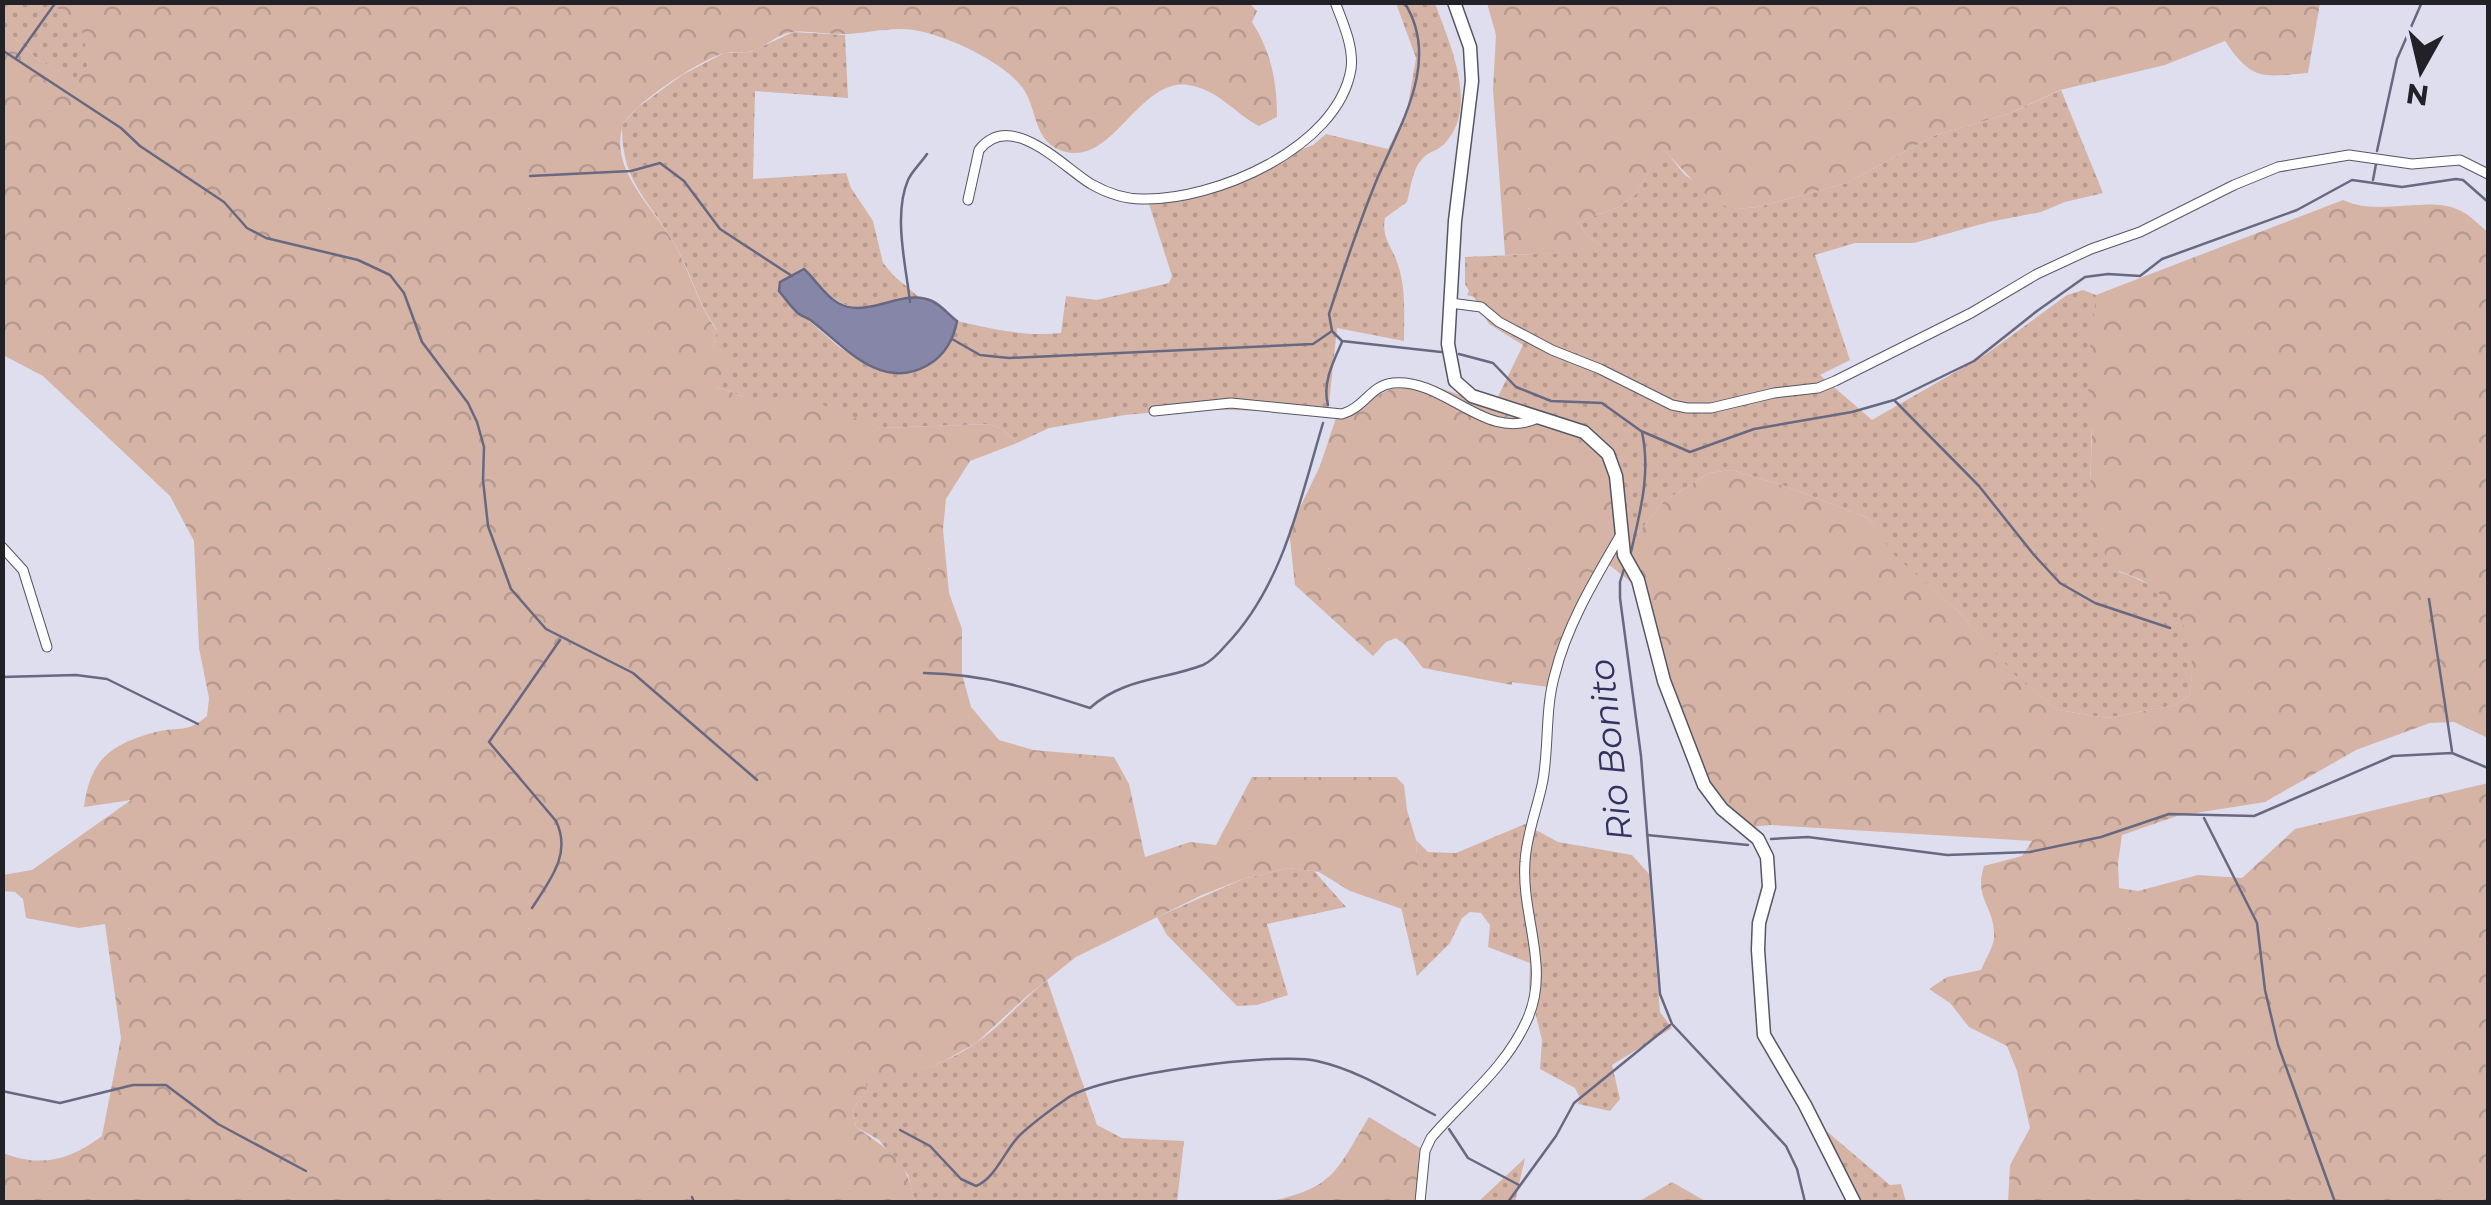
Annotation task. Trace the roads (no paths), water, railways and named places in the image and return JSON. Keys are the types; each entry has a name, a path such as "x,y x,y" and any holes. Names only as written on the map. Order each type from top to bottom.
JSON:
{"street":[{"path":"968,200 979,150 984,144 1006,137 1040,145 1095,187 1136,199 1158,199 1210,187 1265,166 1308,139 1340,101 1350,72 1351,54 1335,2"},
{"path":"1454,2 1470,47 1472,80 1454,221 1448,344 1455,381 1472,396 1584,432 1608,454 1616,476 1620,536 1638,580 1664,681 1704,785 1722,810 1758,839 1767,857 1769,887 1759,923 1758,950 1764,1035 1806,1105 1854,1202"},
{"path":"1450,303 1481,307 1499,322 1552,350 1672,405 1711,408 1774,393 1818,388 1971,313 2037,274 2140,232 2234,184 2278,167 2349,155 2412,164 2460,160 2488,174"},
{"path":"1154,411 1232,404 1342,414 1355,410 1381,385 1395,382 1433,389 1491,420 1518,424 1538,418"},
{"path":"1420,1202 1424,1151 1431,1138 1494,1074 1527,1020 1535,996 1535,944 1524,860 1543,779 1554,677 1564,643 1620,536"},
{"path":"2,547 23,570 48,647"}],"water":[{"path":"804,269 829,296 849,307 909,298 932,301 957,321 951,340 928,365 911,372 879,370 796,312 779,291 780,282"}],"waterway":[{"path":"16,58 56,2"},
{"name":"Rio Bonito","path":"1404,2 1415,25 1418,71 1404,118 1369,200 1329,314 1332,331 1342,341 1441,352"},
{"path":"2377,151 2397,59 2422,2"},
{"path":"2,50 224,202 247,228 266,238 358,260 390,275 404,293 422,342 468,403 477,422 484,447 488,526 511,589 546,629 633,673 757,780"},
{"path":"910,302 901,209 908,180 927,154"},
{"path":"530,176 631,171 660,163 684,181 720,229 792,276"},
{"path":"2373,180 2376,164"},
{"path":"1459,354 1493,363 1516,387 1551,401 1602,403 1641,431 1690,452 1754,429 1852,412 1894,400 1974,361 2085,277 2140,276 2162,259 2297,210 2352,180 2402,187 2463,180 2488,202"},
{"path":"952,339 980,355 1009,358 1313,344 1332,331"},
{"path":"1328,405 1327,381 1342,342"},
{"path":"1895,401 1979,486 2060,583 2095,603 2170,628"},
{"path":"924,673 988,680 1090,708 1130,685 1206,663 1246,622 1276,569 1323,423"},
{"name":"Rio Bonito","path":"1631,552 1645,478 1642,432"},
{"name":"Rio Bonito","path":"1624,569 1620,598 1641,756 1660,994 1672,1024 1786,1146 1797,1169 1805,1202"},
{"path":"2429,599 2452,751"},
{"path":"532,908 557,866 562,845 560,833 556,821 489,742 560,640"},
{"path":"2,677 76,675 107,679 198,724"},
{"path":"1771,839 1808,837 1947,855 2030,852 2101,837 2169,814 2254,816 2393,756 2452,753 2488,768"},
{"path":"2204,818 2257,923 2265,990 2278,1045 2335,1202"},
{"path":"1647,835 1748,845"},
{"name":"Rio Bonito","path":"1508,1202 1556,1136 1574,1103 1670,1025"},
{"path":"900,1130 930,1146 961,1179 976,1186 989,1177 1026,1130 1069,1097 1087,1089 1151,1073 1266,1059 1333,1065 1435,1115"},
{"path":"2,1091 60,1103 133,1085 166,1085 218,1124 306,1171"},
{"path":"1449,1129 1468,1158 1519,1185"},
{"path":"692,1197 694,1202"}]}
